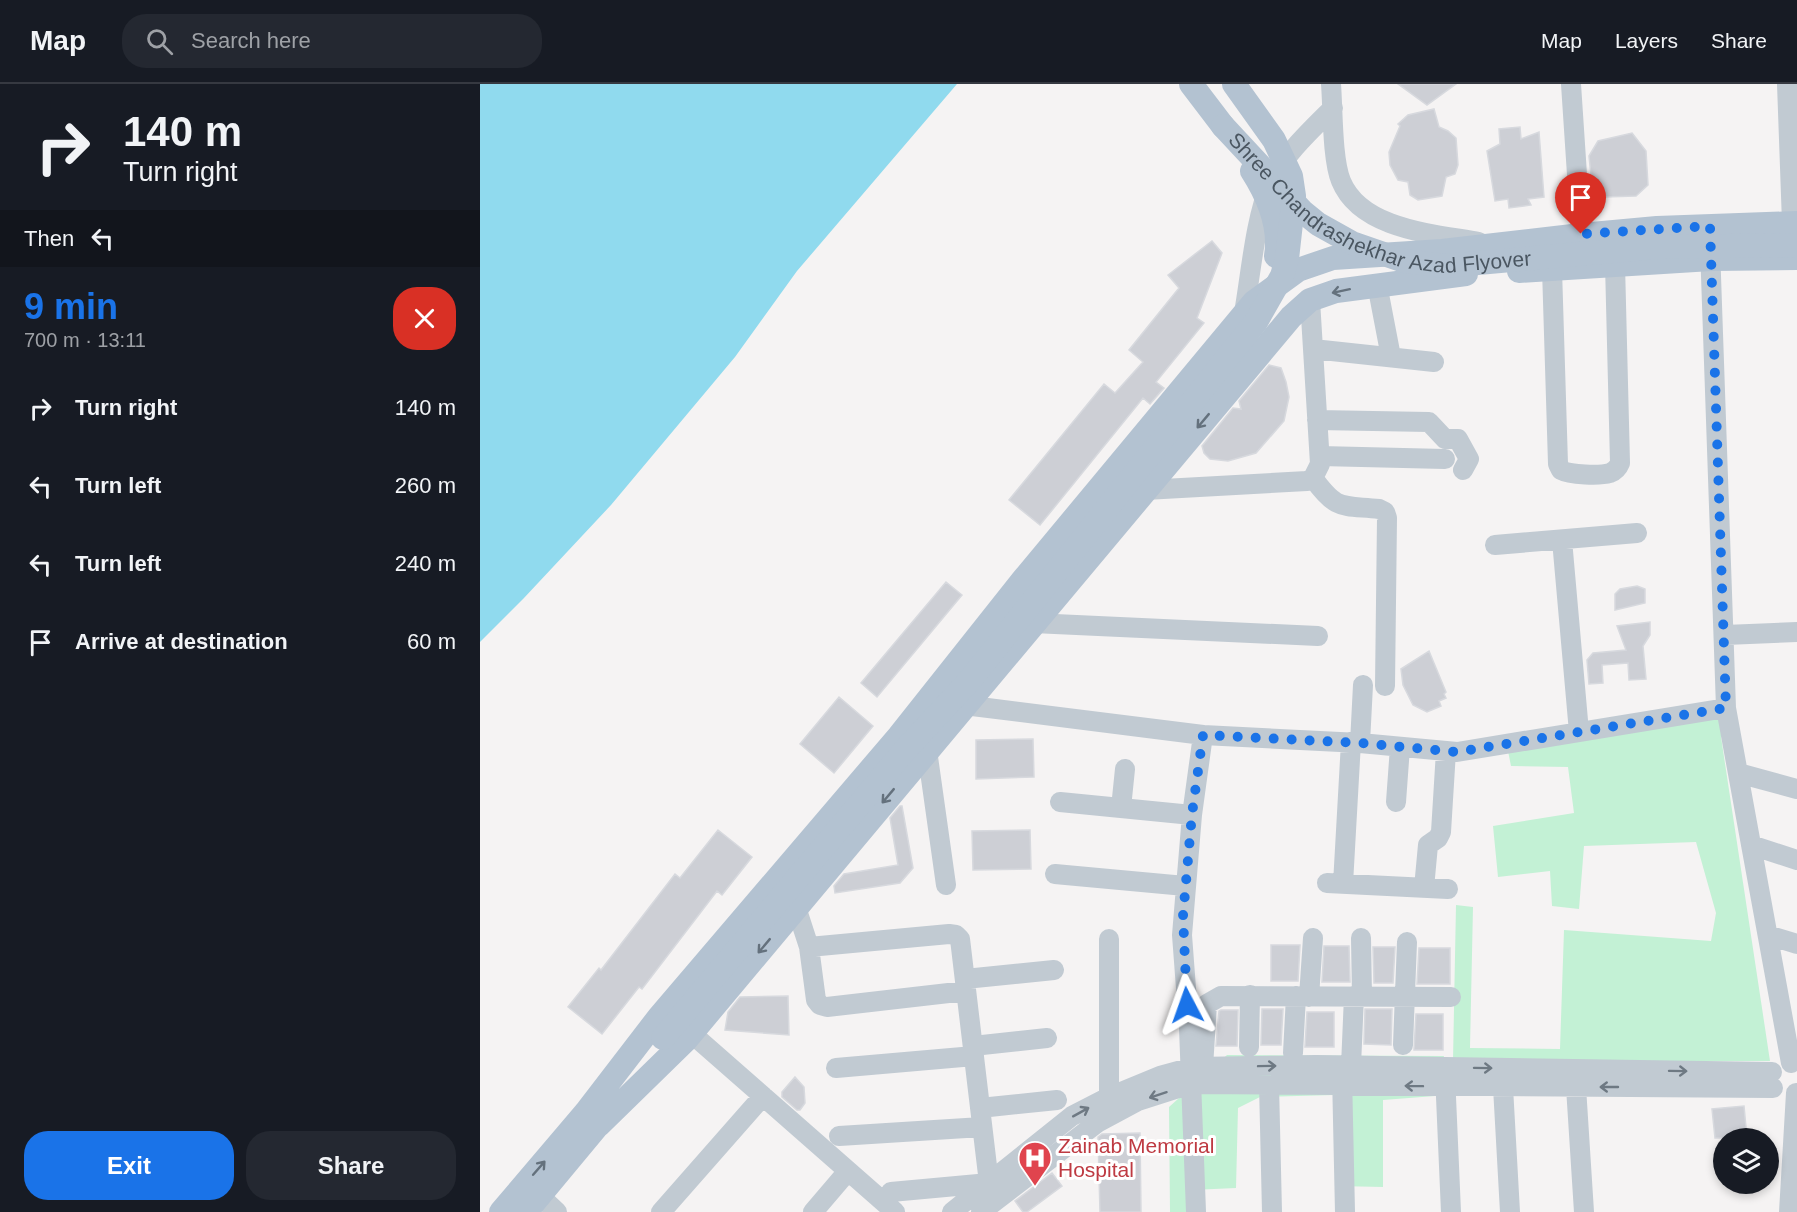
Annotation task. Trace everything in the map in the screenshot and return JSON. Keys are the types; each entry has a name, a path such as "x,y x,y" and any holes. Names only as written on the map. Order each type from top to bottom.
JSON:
{"main road":[{"path":"1191,84 1232,124"},
{"path":"915,717 933,710 1238,332 1257,306 1272,276 1277,250 1273,211 1212,84"},
{"path":"680,1037 906,749 969,681 1257,322 1282,276 1287,259 1294,196 1291,176 1274,140 1234,84"},
{"name":"Shree Chandrashekhar Azad Flyover","path":"1232,124 1302,211 1318,224 1352,243 1404,261 1445,266 1657,247 1796,231"},
{"path":"501,1212 586,1112 659,1017 915,717 1022,581 1254,302 1298,270 1322,260 1581,234 1710,226 1796,231"},
{"path":"541,1207 599,1125 796,907 1291,317 1310,300 1336,291 1448,275 1711,259 1797,258"},
{"path":"899,736 924,753"}],"street":[{"path":"1331,84 1337,165 1341,180 1349,195 1358,204 1373,215 1407,229 1492,244"},
{"path":"1571,84 1581,234"},
{"path":"1787,84 1796,231"},
{"path":"1244,313 1261,215 1271,181 1299,141 1333,108"},
{"path":"1710,226 1726,708 1794,1065 1780,1065 1792,1155 1789,1212"},
{"path":"1552,268 1558,464 1561,470 1568,474 1608,474 1617,469 1620,463 1615,264"},
{"path":"1377,284 1391,357"},
{"path":"1145,490 1307,481 1313,478 1318,472 1320,456 1310,300"},
{"path":"1313,349 1434,362"},
{"path":"1317,420 1429,422 1445,439 1458,439 1470,459 1463,470"},
{"path":"1320,456 1445,459"},
{"path":"1313,478 1333,502 1339,505 1379,509 1388,518 1385,686"},
{"path":"1495,545 1637,533"},
{"path":"1562,540 1579,732"},
{"path":"1034,623 1318,636"},
{"path":"1725,635 1797,632"},
{"path":"1363,685 1335,884 1448,889"},
{"path":"964,705 1203,735 1356,743 1457,752 1726,708"},
{"path":"1196,1212 1195,1073 1182,935 1192,814 1203,735"},
{"path":"1396,802 1400,747"},
{"path":"1424,888 1426,848 1430,842 1438,838 1441,832 1446,751"},
{"path":"924,753 946,885"},
{"path":"1121,808 1125,769"},
{"path":"1738,773 1797,789"},
{"path":"1060,802 1192,814"},
{"path":"1751,845 1797,860"},
{"path":"1055,874 1185,886"},
{"path":"796,907 809,947 816,1000 820,1005 827,1007 1054,970"},
{"path":"809,947 949,934 956,935 960,939 981,1117 994,1191"},
{"path":"1768,936 1797,944"},
{"path":"1293,1053 1313,938"},
{"path":"1344,1212 1345,1072 1358,997 1361,938"},
{"path":"1109,939 1109,1098"},
{"path":"1403,1045 1407,942"},
{"path":"1195,1073 1207,1004 1221,996 1250,994 1451,997"},
{"path":"1249,1047 1250,994"},
{"path":"680,1037 760,1100 844,1175 895,1212"},
{"path":"836,1068 973,1051 1047,1038"},
{"path":"952,1212 994,1191 1097,1124 1195,1073 1269,1084 1345,1072"},
{"path":"981,1212 994,1191 1072,1116 1160,1076 1195,1073 1345,1072 1784,1088"},
{"path":"1445,1077 1503,1087 1784,1088"},
{"path":"1445,1077 1451,1212"},
{"path":"1269,1084 1272,1212"},
{"path":"1503,1087 1510,1212"},
{"path":"1576,1087 1584,1212"},
{"path":"661,1212 760,1100"},
{"path":"839,1136 981,1117 1056,1100"},
{"path":"813,1212 844,1175"},
{"path":"844,1175 877,1212"},
{"path":"891,1192 994,1191"}],"green space":[{"path":"1722,715 1721,737 1770,1061 1453,1061 1456,905 1473,907 1470,1048 1560,1049 1564,930 1711,941 1716,913 1696,842 1584,846 1579,909 1552,906 1550,871 1498,877 1493,826 1574,813 1568,767 1511,766 1508,751"},
{"path":"1227,1055 1444,1056 1435,1096 1383,1100 1383,1187 1337,1186 1334,1095 1260,1097 1238,1108 1236,1188 1192,1190 1192,1212 1170,1212 1169,1107"}],"water":[{"path":"480,84 957,84 797,271 735,357 611,505 480,642"}],"building":[{"path":"1398,84 1456,84 1427,105"},
{"path":"1434,109 1439,127 1456,138 1458,165 1455,174 1446,177 1442,196 1418,200 1410,195 1408,182 1398,180 1390,165 1389,152 1400,126 1398,124 1408,115"},
{"path":"1520,127 1521,139 1539,132 1544,197 1528,199 1531,205 1509,208 1508,199 1495,201 1487,151 1500,144 1499,129"},
{"path":"1632,133 1646,151 1648,185 1636,196 1604,197 1592,186 1589,156 1598,141"},
{"path":"1212,241 1222,253 1197,318 1204,323 1156,382 1164,388 1150,404 1143,398 1040,525 1009,500 1104,384 1115,393 1143,362 1129,350 1179,288 1168,275"},
{"path":"1269,365 1281,368 1286,382 1289,397 1284,421 1256,453 1228,461 1210,459 1204,453 1202,446 1233,408 1241,409 1239,401"},
{"path":"946,582 962,595 877,697 861,683"},
{"path":"1637,586 1645,589 1645,603 1615,610 1615,594 1620,589"},
{"path":"1650,622 1650,635 1643,646 1646,679 1629,680 1628,663 1602,665 1603,683 1589,684 1587,660 1593,653 1626,650 1617,626"},
{"path":"1429,651 1446,692 1444,694 1446,698 1439,701 1441,706 1427,712 1413,705 1403,685 1401,669"},
{"path":"839,697 873,726 834,773 800,744"},
{"path":"1033,739 1034,777 976,779 976,740"},
{"path":"902,806 913,868 900,883 835,893 834,886 844,874 898,865 890,818"},
{"path":"718,830 752,857 722,895 717,891 642,989 639,987 602,1034 568,1007 599,968 601,970 675,874 680,878"},
{"path":"1030,830 1031,869 973,870 972,831"},
{"path":"1271,945 1300,945 1298,981 1271,981"},
{"path":"1324,946 1349,946 1350,982 1322,982"},
{"path":"1373,947 1395,947 1393,983 1374,983"},
{"path":"1419,948 1450,948 1450,984 1417,984"},
{"path":"788,996 789,1035 725,1030 728,1012 740,997"},
{"path":"1262,1009 1283,1009 1281,1045 1261,1045"},
{"path":"1365,1009 1392,1009 1391,1045 1364,1044"},
{"path":"1238,1010 1237,1046 1216,1046 1219,1011"},
{"path":"1307,1012 1334,1012 1334,1047 1305,1047"},
{"path":"1416,1014 1443,1014 1443,1050 1414,1050"},
{"path":"795,1077 804,1087 805,1103 800,1110 782,1097 782,1092"},
{"path":"1744,1106 1746,1128 1714,1128 1712,1109"},
{"path":"1140,1133 1141,1212 1100,1212 1098,1137 1102,1134"},
{"path":"1052,1173 1062,1186 1027,1212 1023,1212 1015,1201"}],"place":[{"name":"Zainab Memorial Hospital","path":"1035,1187"}],"route":[{"path":"1187,1005 1182,935 1183,916 1192,814 1203,735 1360,743 1457,752 1726,708 1710,226 1581,234"}]}
